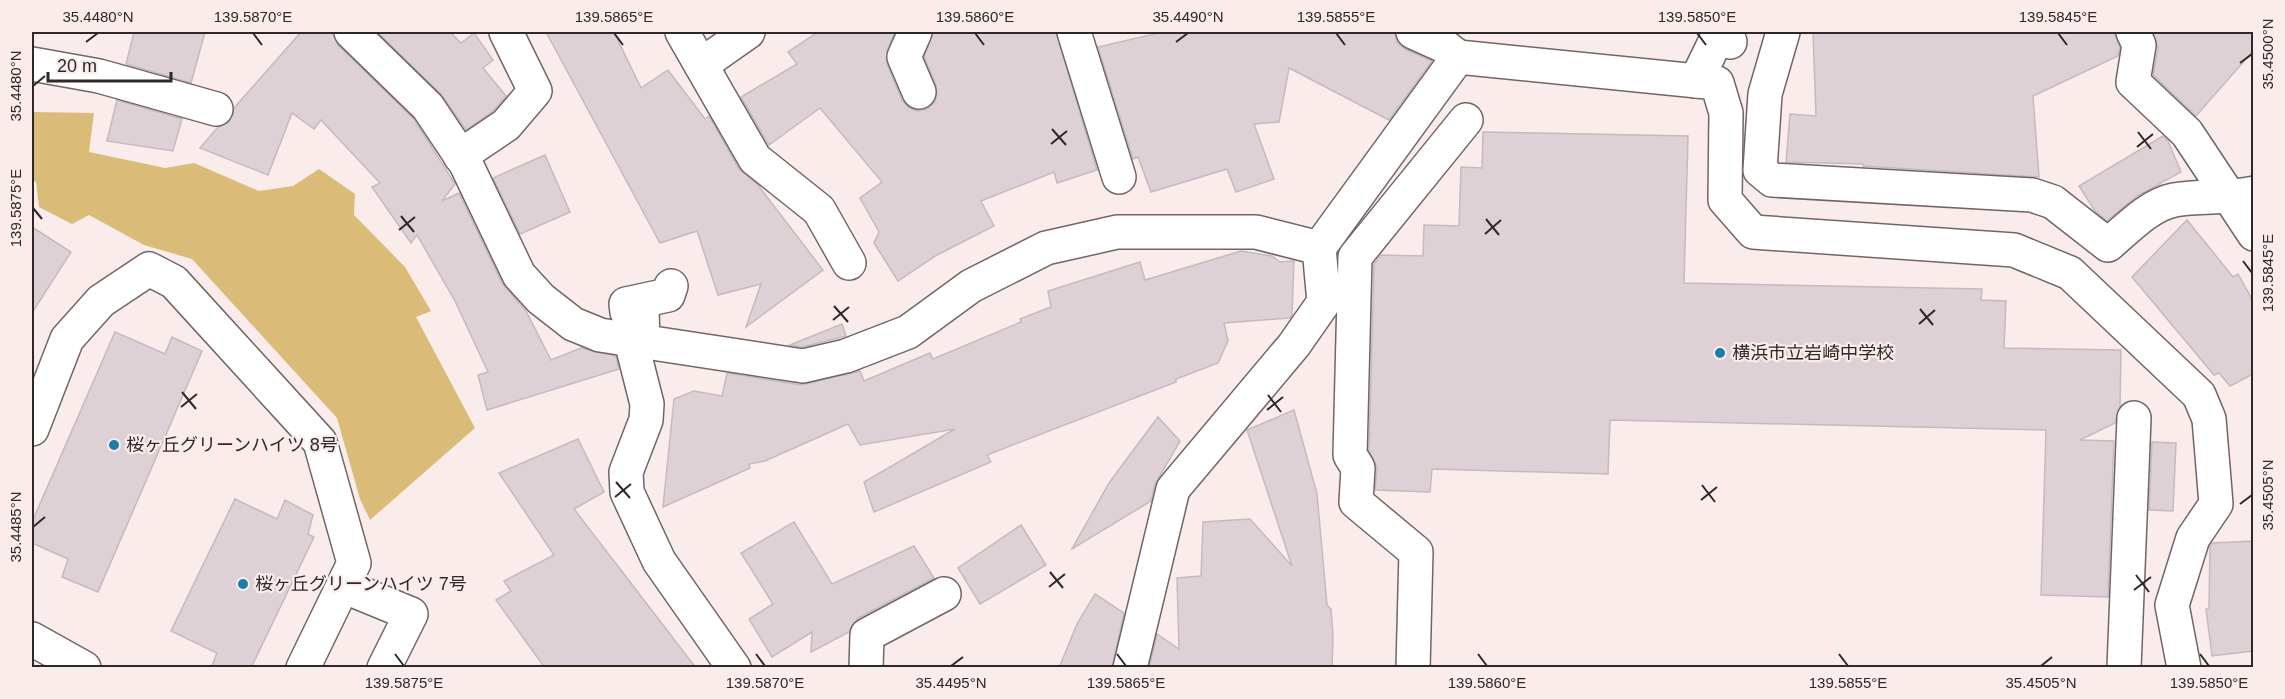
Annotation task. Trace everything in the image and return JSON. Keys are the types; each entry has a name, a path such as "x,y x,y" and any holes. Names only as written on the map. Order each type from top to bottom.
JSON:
{"street":[{"path":"351,32 428,107 460,156 519,275 541,299 573,324 629,340 803,366 846,356 908,332 971,286 1046,248 1117,232 1256,232 1319,248"},
{"path":"507,32 536,91"},
{"path":"460,156 506,124 551,77 529,32"},
{"path":"682,32 755,159 819,210 849,263"},
{"path":"701,65 748,32"},
{"path":"915,32 903,57 919,92"},
{"path":"1074,32 1119,177"},
{"path":"1413,32 1444,46 1458,57 1717,83 1726,112 1725,200 1753,232 2014,250 2070,273 2199,395 2209,419 2216,504 2193,538 2172,605 2184,668"},
{"path":"1783,32 1759,84 1760,170 1772,180 2032,195 2053,202 2108,245 2149,211 2173,200 2243,196"},
{"path":"2133,32 2139,45 2133,82 2187,133 2243,196 2253,234"},
{"path":"1696,81 1716,39 1730,42"},
{"path":"1130,668 1173,489 1294,345 1324,302 1319,248 1458,57"},
{"path":"32,64 99,76 216,109"},
{"path":"1413,668 1416,552 1356,502 1358,468 1350,455 1356,257 1467,120"},
{"path":"32,429 67,339 101,301 149,269 174,282 320,442 354,563 303,668"},
{"path":"629,340 642,309 627,312 626,304 668,295 671,286"},
{"path":"614,299 629,340 647,404 646,420 626,472 627,492 659,561 734,668"},
{"path":"2124,668 2134,418"},
{"path":"343,586 411,614 384,668"},
{"path":"867,668 867,635 944,594"},
{"path":"32,639 84,668"}],"shaded area":[{"path":"32,112 94,113 89,152 165,168 194,163 259,191 293,186 319,169 355,194 354,215 405,267 431,311 416,317 475,428 370,520 360,499 337,418 192,259 144,245 89,215 72,224 39,207 36,182 32,179"}],"building":[{"path":"134,32 205,32 191,83 126,64"},
{"path":"301,32 333,32 338,45 414,119 455,184 442,201 459,193 502,283 526,311 551,360 581,348 616,356 619,369 487,410 478,375 488,372 455,301 417,235 411,243 372,187 380,183 321,120 314,129 292,113 268,175 200,148 218,127 229,122 234,108"},
{"path":"377,32 450,32 461,43 474,33 493,60 483,68 506,96 493,111 466,130 441,94"},
{"path":"546,32 614,32 641,88 668,70 705,119 709,116 739,169 757,184 823,270 746,327 761,284 718,295 697,231 660,243"},
{"path":"818,32 895,32 887,50 887,64 902,100 908,107 917,111 927,109 934,103 937,95 936,85 924,57 933,32 1056,32 1097,170 1057,183 1054,172 981,201 994,226 937,255 898,281 874,243 879,232 860,198 882,182 820,108 769,145 741,97 797,64 788,52"},
{"path":"1163,32 1395,32 1397,42 1405,49 1432,61 1389,120 1289,68 1279,122 1254,124 1274,179 1236,192 1227,169 1151,192 1138,157 1133,159 1098,47"},
{"path":"1813,32 2114,32 2120,48 2118,56 2033,96 2039,177 1863,166 1863,164 1786,162 1790,114 1816,116"},
{"path":"2153,32 2253,32 2253,51 2196,116 2153,75 2158,48"},
{"path":"117,100 182,119 173,151 107,141"},
{"path":"1483,132 1688,136 1684,283 1982,289 1981,300 2006,301 2004,348 2121,350 2120,407 2115,423 2080,440 2114,441 2108,597 2041,595 2046,430 1610,420 1608,474 1432,469 1430,492 1375,490 1377,468 1369,450 1374,264 1381,255 1423,256 1424,225 1459,226 1461,167 1482,168"},
{"path":"2163,136 2168,141 2181,172 2137,196 2107,221 2095,211 2079,186"},
{"path":"545,155 570,212 520,234 493,178"},
{"path":"2187,220 2233,277 2238,274 2253,301 2253,374 2230,386 2219,373 2214,375 2132,277"},
{"path":"32,227 71,252 32,313"},
{"path":"1241,251 1272,256 1280,262 1294,261 1292,315 1290,318 1224,323 1228,341 1218,363 1176,379 1176,382 987,455 991,462 874,512 864,482 955,429 860,445 848,424 765,461 749,464 750,468 663,507 674,399 694,391 722,396 727,373 801,385 860,371 864,381 930,353 933,359 1021,322 1020,319 1051,307 1048,291 1140,262 1145,280"},
{"path":"842,324 846,336 802,347 790,345"},
{"name":"桜ヶ丘グリーンハイツ 8号","path":"115,332 165,354 172,337 202,351 98,592 62,577 68,559 32,543 32,522"},
{"path":"1294,410 1317,494 1327,605 1331,609 1332,668 1149,668 1157,634 1179,649 1177,578 1201,576 1203,522 1250,519 1292,566 1247,430"},
{"path":"1158,417 1180,441 1155,484 1151,501 1072,549 1109,483"},
{"path":"578,439 604,492 574,509 696,668 545,668 496,600 511,591 504,581 554,555 499,473"},
{"path":"2152,442 2176,443 2173,511 2149,510"},
{"name":"桜ヶ丘グリーンハイツ 7号","path":"235,499 277,519 285,500 313,515 308,534 314,537 251,668 211,668 217,653 171,631"},
{"path":"794,522 832,584 914,546 934,578 858,618 849,632 811,652 812,632 772,657 749,619 773,604 741,553"},
{"path":"1021,525 1046,565 980,604 958,568"},
{"path":"2253,541 2253,651 2212,656 2206,609 2209,608 2210,546 2212,543"},
{"path":"1095,594 1124,613 1112,668 1059,668 1077,624"}],"place":[{"name":"横浜市立岩崎中学校","path":"1720,353"},
{"name":"桜ヶ丘グリーンハイツ 8号","path":"114,445"},
{"name":"桜ヶ丘グリーンハイツ 7号","path":"243,584"}]}
